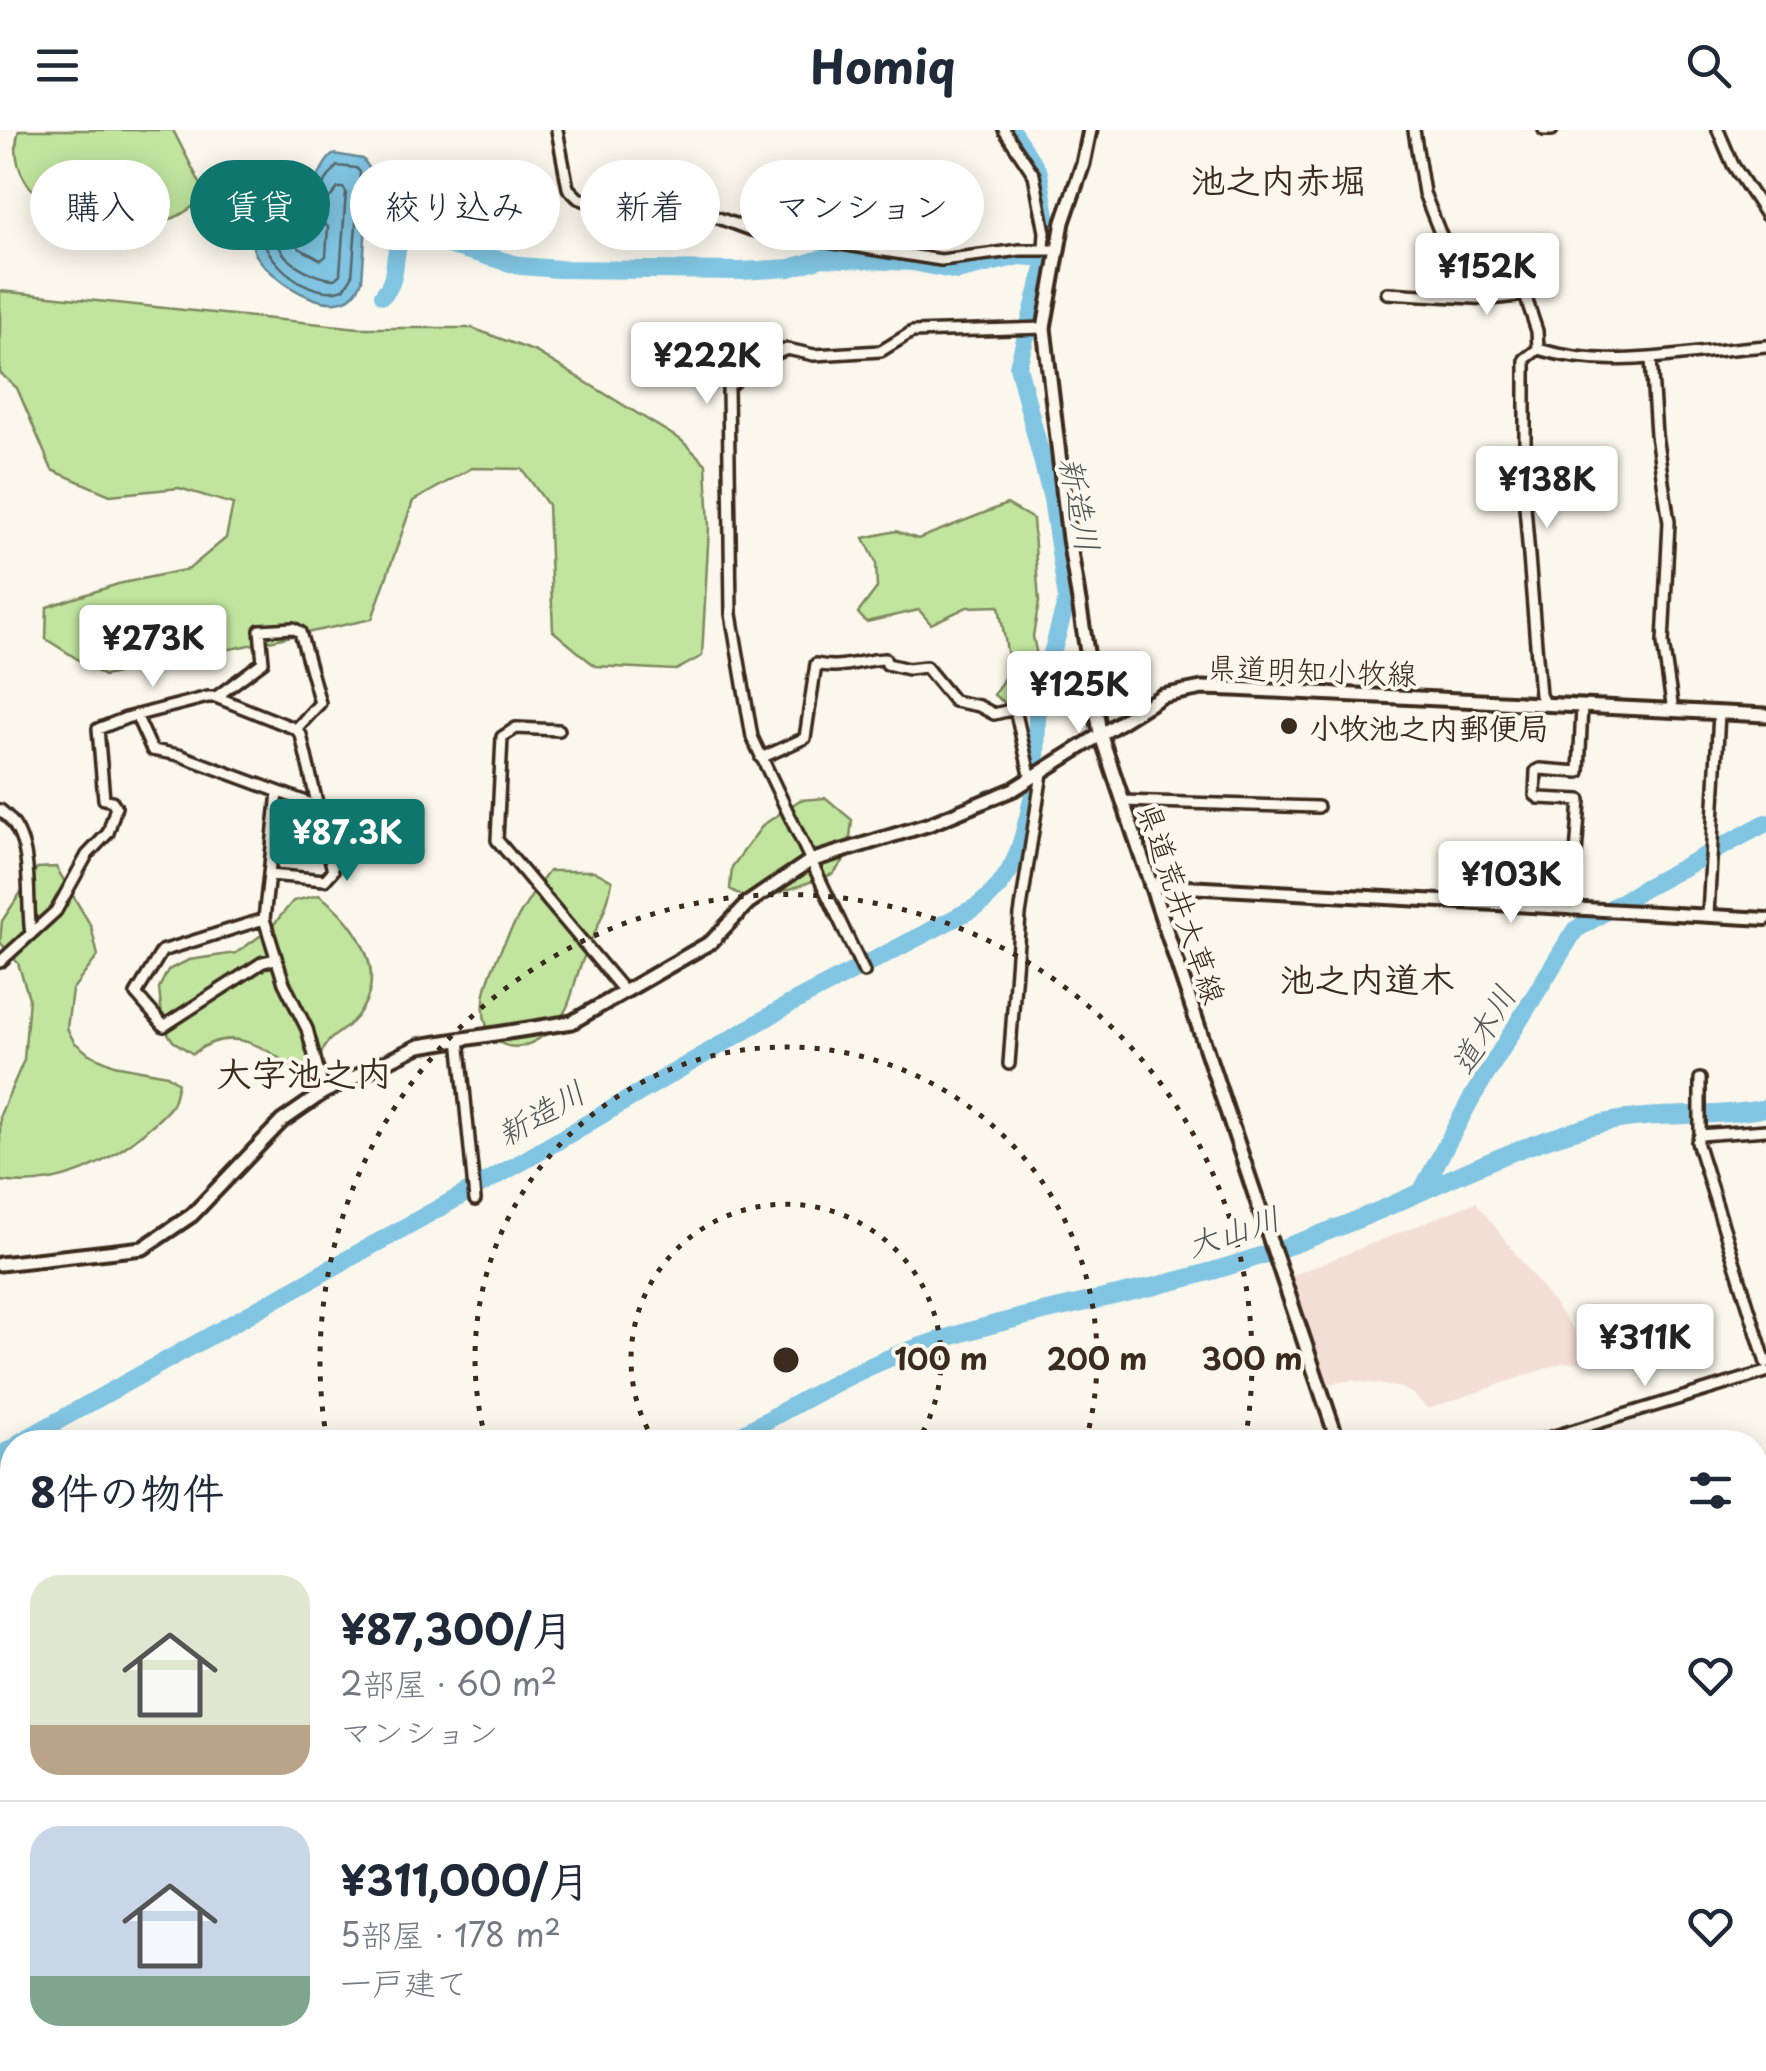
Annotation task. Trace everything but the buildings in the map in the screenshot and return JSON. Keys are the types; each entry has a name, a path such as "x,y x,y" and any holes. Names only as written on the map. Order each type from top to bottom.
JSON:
{"main road":[{"name":"県道荒井大草線","path":"1090,130 1050,250 1044,328 1070,539 1100,734 1334,1430"},
{"name":"県道明知小牧線","path":"0,1264 144,1248 192,1215 282,1120 324,1092 420,1046 572,1022 711,942 748,904 810,861 930,824 1036,776 1162,696 1202,688 1766,715"}],"street":[{"path":"558,130 568,188 589,202 613,199 683,205 751,230 941,260 1050,250 1037,185 1004,130"},
{"path":"1414,130 1424,193 1448,259 1447,296"},
{"path":"1718,130 1733,165 1766,215"},
{"path":"1387,293 1491,299 1525,295 1537,331 1538,349"},
{"path":"864,972 810,861 796,823 761,758 745,704 730,614 728,388 760,360 787,349 814,355 882,351 912,332 1044,328"},
{"path":"1544,703 1540,695 1524,466 1526,359 1538,349 1642,362 1766,346"},
{"path":"1650,359 1656,435 1670,522 1663,643 1674,711"},
{"path":"0,962 56,911 87,856 108,833 116,807 104,799 98,729 136,715 216,697 263,662 260,630 293,628 300,632 320,703 296,729"},
{"path":"761,758 805,738 816,664 844,668 885,659 895,668 926,667 954,701 994,714 1015,708 1036,776 1020,914 1010,1064"},
{"path":"216,697 296,729 301,735 333,871 325,880 270,875"},
{"path":"1572,910 1580,800 1539,798 1535,795 1536,771 1540,768 1579,772 1582,706"},
{"path":"1708,915 1720,713"},
{"path":"136,715 152,750 179,754 316,806"},
{"path":"560,730 516,728 502,737 497,840 624,991"},
{"path":"278,794 264,918 288,994 307,1029 324,1092"},
{"path":"1122,802 1318,807"},
{"path":"0,810 15,823 23,850 31,934"},
{"path":"1150,885 1766,919"},
{"path":"264,918 162,951 136,994 164,1026 263,962 276,959"},
{"path":"459,1038 475,1200"},
{"path":"1700,1080 1697,1142 1766,1363"},
{"path":"1700,1133 1766,1130"},
{"path":"1575,1430 1766,1372"}],"shaded area":[{"path":"1476,1202 1598,1361 1562,1363 1428,1409 1402,1388 1351,1380 1328,1384 1291,1276"}],"green space":[{"path":"19,130 173,130 190,164 190,209 170,219 170,160 30,160 30,186 21,173"},
{"path":"0,291 359,328 472,328 536,352 681,440 706,464 709,527 702,656 676,670 595,666 553,631 548,505 522,469 472,468 413,501 372,619 104,676 46,639 47,607 118,584 189,569 226,538 233,504 179,488 110,495 52,470 17,388 0,373"},
{"path":"1007,504 1033,519 1039,602 1033,636 1040,671 1033,693 1022,706 1009,706 994,695 1010,668 999,606 967,607 931,624 919,610 866,622 858,613 877,588 876,562 864,538 896,531 918,539"},
{"path":"826,798 852,820 848,855 833,874 753,902 730,889 732,867 763,825 800,800"},
{"path":"56,867 91,926 98,956 72,990 67,1028 74,1042 114,1065 167,1075 178,1083 165,1113 111,1156 58,1178 40,1182 0,1181 0,1115 24,1060 29,998 18,963 0,942 2,921 37,868"},
{"path":"549,871 594,871 612,881 610,893 564,1014 538,1039 512,1047 501,1044 486,1025 485,993 511,929"},
{"path":"319,895 354,930 371,976 363,1007 322,1051 317,1082 254,1044 224,1040 193,1054 173,1041 159,1020 159,988 168,970 189,960 236,953 270,929 293,901"}],"water":[{"path":"334,154 364,160 350,160 350,250 364,250 362,280 353,295 325,302 277,277 254,250 330,250 327,160"}],"waterway":[{"name":"新造川","path":"1011,130 1039,173 1050,240"},
{"path":"383,295 392,280 398,247 407,233 521,266 559,269 741,271 790,268 823,258 913,262 957,271 1019,256 1047,258"},
{"name":"新造川","path":"1036,765 1037,717 1067,599 1052,499 1018,366 1047,257"},
{"name":"新造川","path":"41,1430 527,1159 790,1004 978,906 1011,868 1034,790"},
{"name":"道木川","path":"1421,1192 1471,1099 1575,930 1766,823"},
{"name":"大山川","path":"749,1430 835,1383 902,1353 989,1326 1254,1258 1340,1227 1560,1135 1628,1119 1766,1108"}],"place":[{"name":"小牧池之内郵便局","path":"1289,726"}],"district":[{"name":"池之内赤堀","path":"1278,178"},
{"name":"池之内道木","path":"1367,977"},
{"name":"大字池之内","path":"304,1071"}]}
